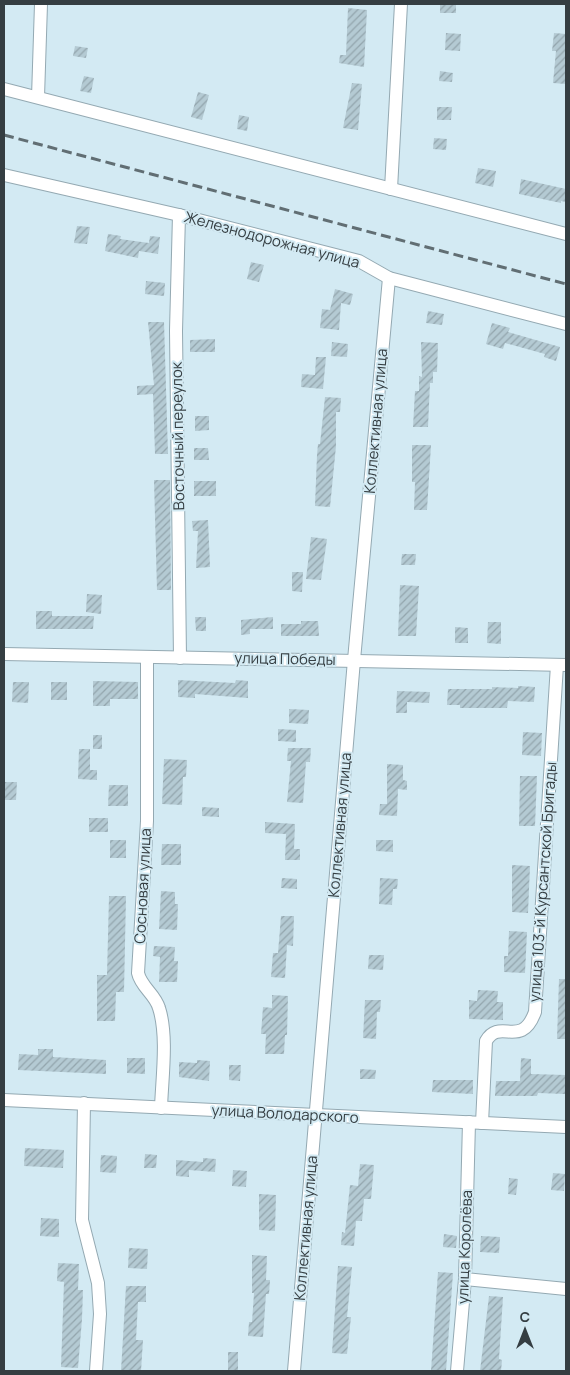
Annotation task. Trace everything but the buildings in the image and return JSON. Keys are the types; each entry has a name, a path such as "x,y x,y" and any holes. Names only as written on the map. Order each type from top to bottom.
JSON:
{"street":[{"path":"38,97 41,4"},
{"path":"391,189 401,4"},
{"path":"4,89 566,234"},
{"name":"Железнодорожная улица","path":"4,175 179,215 360,261 389,278 566,324"},
{"name":"Восточный переулок","path":"179,215 176,331 180,658"},
{"name":"Коллективная улица","path":"294,1371 354,660 389,278"},
{"name":"улица Победы","path":"4,654 562,665"},
{"name":"Сосновая улица","path":"147,657 147,821 138,973 140,982 158,1004 162,1017 163,1060 160,1108"},
{"name":"улица 103-й Курсантской Бригады","path":"476,1123 486,1041 490,1034 496,1032 520,1032 530,1025 535,1012 562,665"},
{"name":"улица Володарского","path":"4,1100 566,1127"},
{"path":"84,1103 82,1220 98,1283 100,1314 96,1371"},
{"name":"улица Королёва","path":"457,1371 476,1123"},
{"path":"465,1279 566,1289"}],"railway":[{"path":"4,135 566,284"}]}
